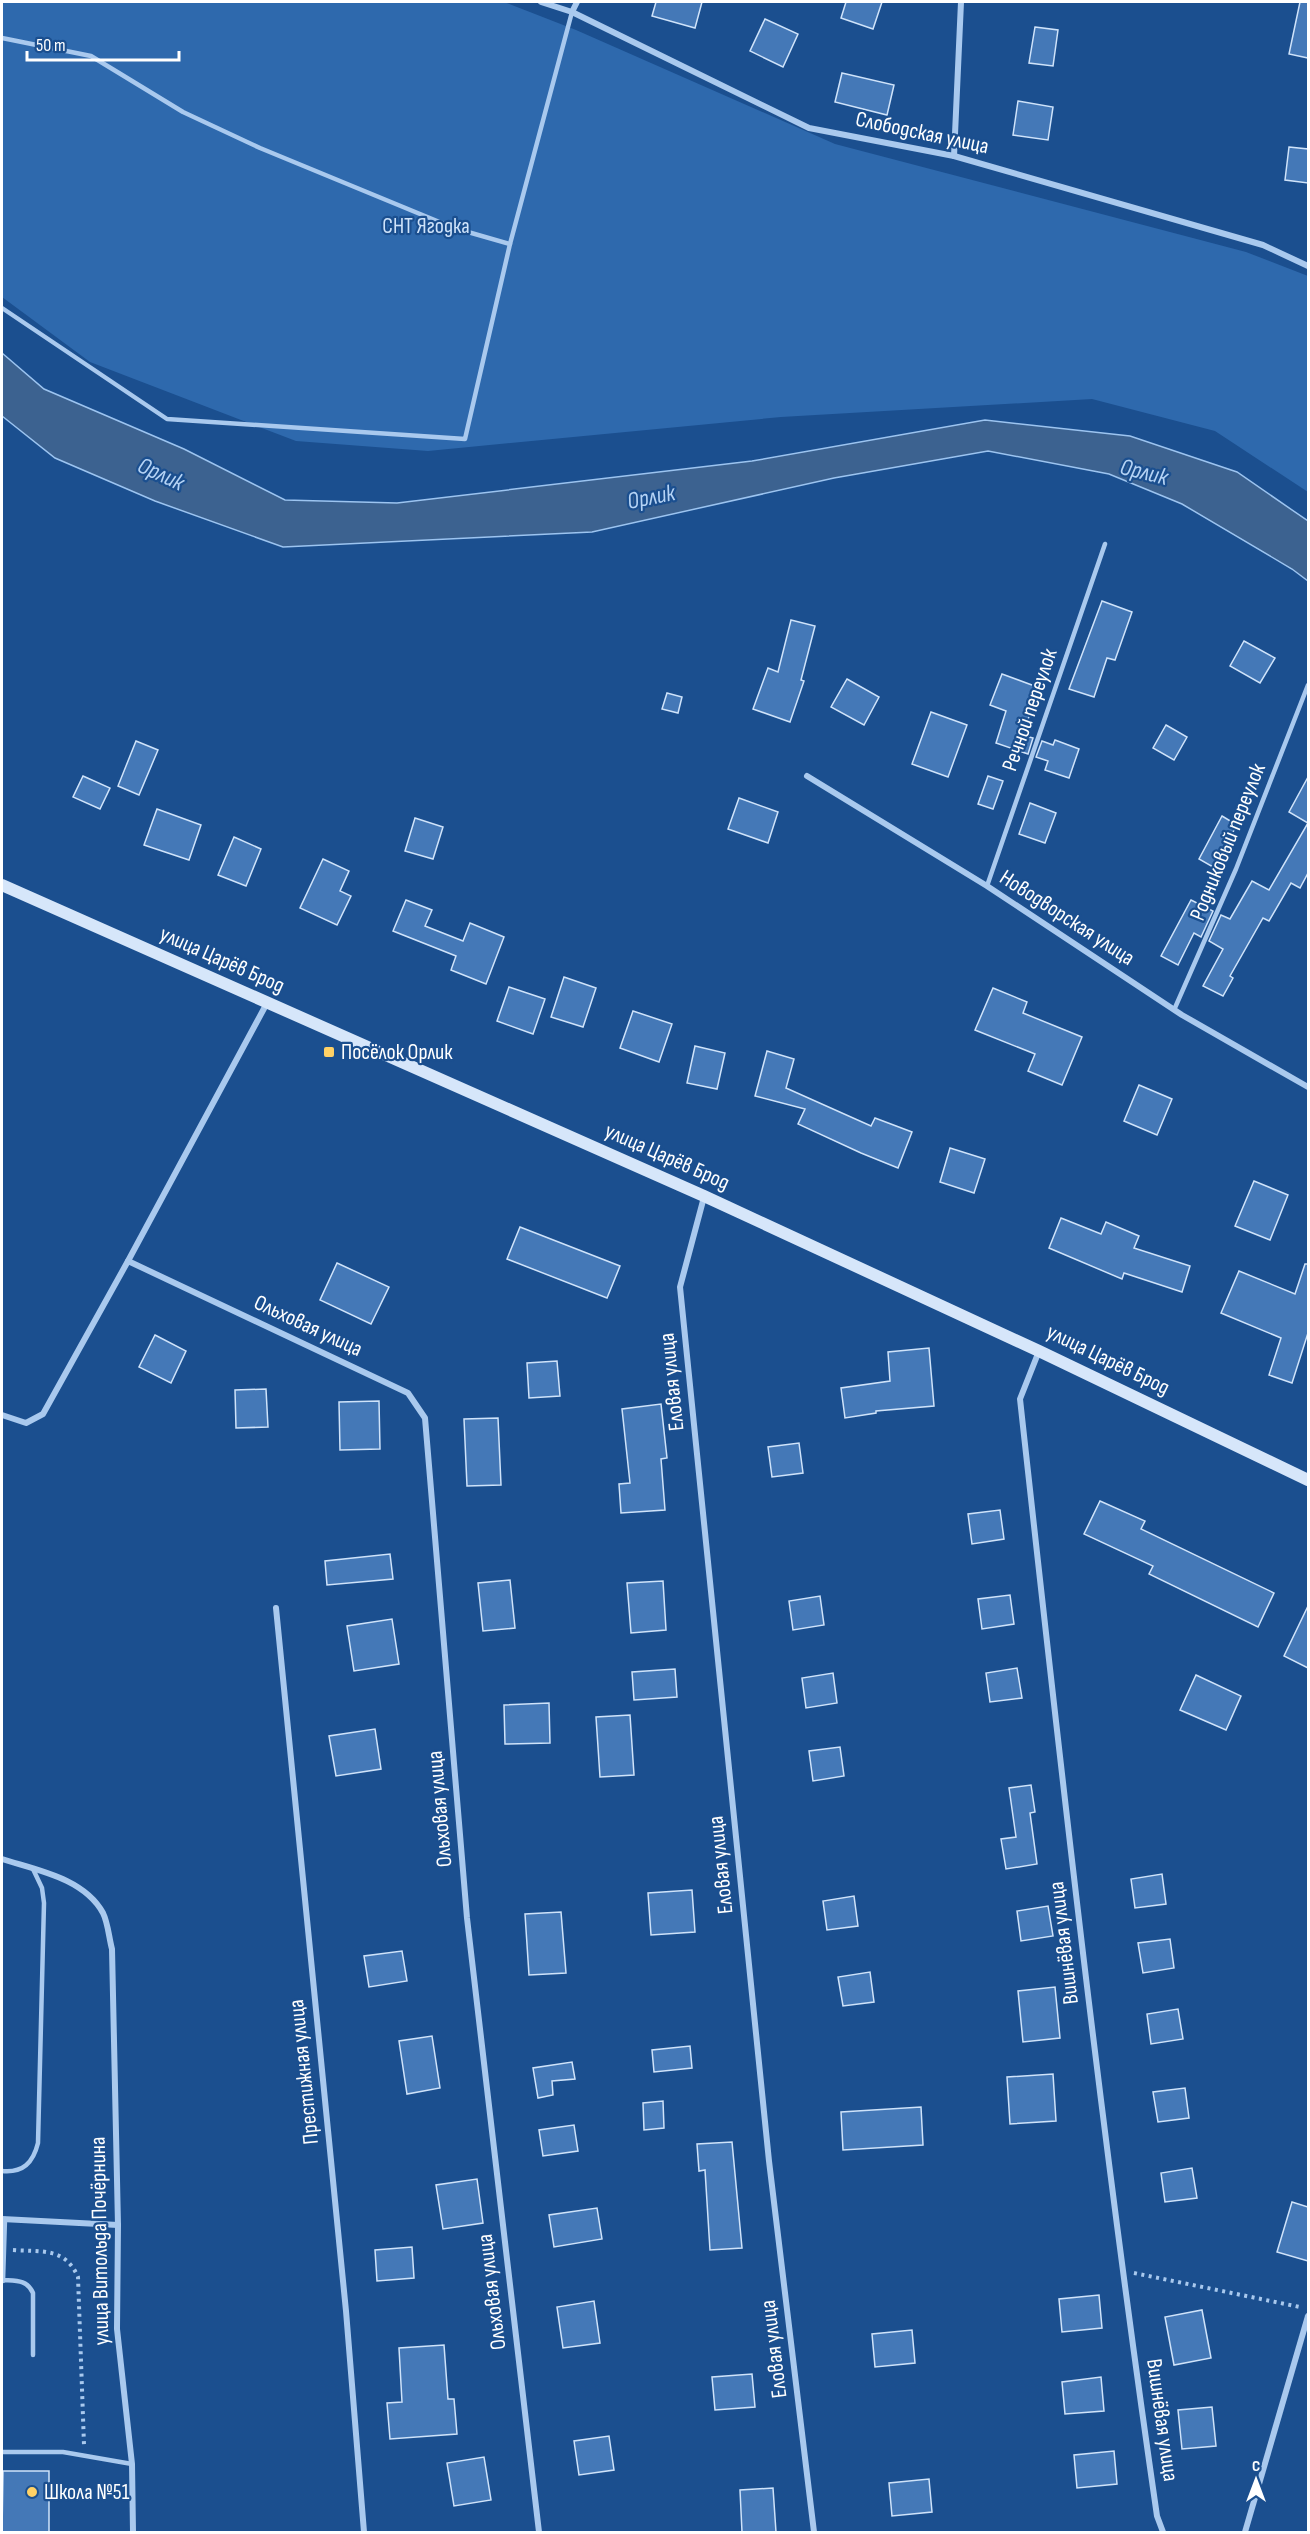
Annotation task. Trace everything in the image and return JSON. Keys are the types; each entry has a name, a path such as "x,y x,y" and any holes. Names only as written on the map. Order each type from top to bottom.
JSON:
{"street":[{"name":"Слободская улица","path":"541,2 572,12 808,128 954,156 1263,245 1308,266"},
{"path":"572,12 576,2"},
{"path":"954,156 962,2"},
{"name":"Новодворская улица","path":"807,776 987,886 1174,1010 1308,1087"},
{"name":"улица Царёв Брод","path":"2,885 704,1196 1039,1351 1308,1480"},
{"path":"2,1415 26,1423 43,1414 128,1262 267,1003"},
{"name":"Еловая улица","path":"704,1196 681,1287 769,2161 814,2532"},
{"name":"Ольховая улица","path":"128,1262 408,1393 425,1418 467,1918 539,2532"},
{"name":"Вишнёвая улица","path":"1039,1351 1020,1399 1068,1835 1122,2271 1157,2516 1163,2532"},
{"name":"Престижная улица","path":"276,1608 346,2311 364,2532"},
{"name":"улица Витольда Почёрнина","path":"2,1859 74,1884 91,1898 103,1914 112,1949 118,2224 117,2329 132,2464 133,2532"},
{"path":"3,2219 118,2224"},
{"path":"1245,2532 1308,2316"}],"lane":[{"path":"2,308 167,419 465,439 510,244 572,12"},
{"path":"2,38 91,56 183,112 260,148 454,228 510,244"},
{"name":"Речной переулок","path":"987,886 1105,544"},
{"name":"Родниковый переулок","path":"1174,1010 1236,869 1308,686"},
{"path":"2,2171 12,2172 24,2168 35,2154 38,2143 44,1903 42,1888 33,1869"},
{"path":"3,2219 2,2281 23,2282 30,2286 33,2293 33,2355"},
{"path":"2,2452 63,2452 132,2464"}],"path":[{"path":"4,2250 47,2252 63,2256 73,2266 78,2277 84,2455"},
{"path":"1122,2271 1308,2308"}],"green space":[{"name":"СНТ Ягодка","path":"2,2 504,2 576,30 835,144 1246,252 1308,276 1308,492 1215,431 1092,399 781,417 428,451 296,441 90,362 2,297"}],"water":[{"name":"Орлик","path":"2,353 44,389 184,449 285,500 397,503 752,461 985,420 1130,436 1237,472 1308,521 1308,581 1292,569 1182,504 1109,474 988,451 834,478 592,532 283,547 155,501 55,458 2,416"}],"building":[{"path":"656,2 702,2 695,28 652,16"},
{"path":"846,2 882,2 873,29 841,18"},
{"path":"1300,2 1308,2 1308,58 1289,54"},
{"path":"765,19 798,34 783,67 750,51"},
{"path":"1035,27 1058,30 1053,66 1029,63"},
{"path":"842,73 894,85 887,115 835,102"},
{"path":"1018,101 1053,107 1048,140 1013,135"},
{"path":"1289,147 1308,149 1308,183 1285,180"},
{"path":"1102,601 1132,612 1115,660 1107,658 1094,697 1069,689"},
{"path":"791,620 815,626 801,680 804,681 790,722 753,709 768,668 778,672"},
{"path":"1244,641 1275,658 1260,683 1230,666"},
{"path":"1002,674 1040,688 1022,735 1033,738 1028,754 996,743 1006,711 990,705"},
{"path":"847,679 879,697 864,725 831,707"},
{"path":"667,693 682,697 678,713 662,709"},
{"path":"931,712 967,725 948,777 912,764"},
{"path":"1166,725 1187,737 1174,760 1153,748"},
{"path":"1055,740 1079,749 1069,778 1045,770 1048,761 1036,757 1042,741 1053,745"},
{"path":"136,741 158,750 139,795 118,786"},
{"path":"83,776 110,788 100,809 73,797"},
{"path":"988,776 1003,781 993,809 978,804"},
{"path":"1308,777 1308,823 1289,812"},
{"path":"739,798 778,812 768,843 728,829"},
{"path":"1030,803 1056,813 1045,843 1019,834"},
{"path":"157,809 201,825 189,860 144,845"},
{"path":"1222,816 1237,825 1213,867 1199,859"},
{"path":"415,818 443,827 433,859 405,851"},
{"path":"1308,823 1308,873 1300,888 1291,883 1269,921 1263,918 1230,976 1233,978 1223,996 1203,986 1223,949 1209,941 1221,915 1230,919 1252,881 1269,890"},
{"path":"234,837 261,849 246,886 218,875"},
{"path":"323,859 349,871 340,891 351,896 337,925 300,908"},
{"path":"406,900 432,910 425,926 463,941 470,923 504,937 486,984 451,970 456,956 393,931"},
{"path":"1191,900 1213,911 1201,937 1194,933 1178,965 1161,956"},
{"path":"564,977 596,988 583,1027 551,1017"},
{"path":"509,987 545,999 533,1034 497,1021"},
{"path":"993,988 1027,1002 1023,1013 1082,1037 1062,1085 1028,1071 1035,1054 975,1030"},
{"path":"633,1011 672,1024 659,1062 620,1048"},
{"path":"695,1046 725,1053 717,1089 687,1083"},
{"path":"767,1051 794,1059 786,1088 871,1126 875,1118 912,1132 898,1168 798,1124 805,1109 755,1096"},
{"path":"1139,1085 1172,1099 1157,1135 1124,1121"},
{"path":"950,1148 985,1159 974,1193 940,1182"},
{"path":"1254,1181 1288,1195 1270,1240 1235,1226"},
{"path":"1061,1218 1101,1234 1106,1222 1139,1236 1134,1248 1190,1266 1182,1292 1124,1273 1122,1279 1049,1248"},
{"path":"520,1227 620,1266 607,1298 507,1259"},
{"path":"337,1263 389,1287 371,1324 320,1300"},
{"path":"1305,1264 1308,1264 1308,1333 1292,1383 1269,1375 1281,1338 1221,1313 1239,1271 1295,1294"},
{"path":"155,1335 186,1351 171,1383 139,1367"},
{"path":"929,1348 934,1406 876,1411 876,1413 845,1418 841,1388 890,1381 888,1352"},
{"path":"557,1361 560,1396 529,1398 527,1363"},
{"path":"266,1389 268,1427 236,1428 235,1390"},
{"path":"379,1401 380,1449 340,1450 339,1402"},
{"path":"661,1404 667,1458 661,1459 665,1510 621,1513 619,1484 630,1483 622,1409"},
{"path":"498,1418 501,1485 467,1486 464,1419"},
{"path":"799,1443 803,1473 772,1477 768,1447"},
{"path":"1100,1501 1145,1521 1141,1529 1274,1593 1258,1627 1149,1574 1153,1566 1084,1534"},
{"path":"1000,1510 1004,1539 972,1544 968,1514"},
{"path":"390,1554 393,1579 327,1585 325,1561"},
{"path":"510,1580 515,1628 483,1631 478,1583"},
{"path":"663,1581 666,1630 631,1633 627,1583"},
{"path":"1010,1595 1014,1624 982,1629 978,1599"},
{"path":"820,1596 824,1625 793,1630 789,1601"},
{"path":"1308,1606 1308,1668 1284,1656"},
{"path":"392,1619 399,1664 354,1671 347,1626"},
{"path":"1017,1668 1022,1698 990,1702 986,1673"},
{"path":"675,1669 677,1697 634,1700 632,1672"},
{"path":"833,1673 837,1703 806,1708 802,1678"},
{"path":"1196,1675 1241,1696 1226,1730 1180,1710"},
{"path":"549,1703 550,1743 505,1744 504,1705"},
{"path":"630,1715 634,1775 600,1777 596,1717"},
{"path":"375,1729 381,1769 336,1776 329,1736"},
{"path":"840,1747 844,1776 813,1781 809,1751"},
{"path":"1031,1785 1035,1812 1030,1813 1037,1864 1006,1869 1001,1839 1016,1837 1009,1788"},
{"path":"1162,1874 1166,1904 1135,1908 1131,1879"},
{"path":"692,1890 695,1932 651,1935 648,1893"},
{"path":"854,1896 858,1926 827,1930 823,1901"},
{"path":"1048,1906 1053,1936 1021,1941 1017,1911"},
{"path":"561,1912 566,1973 529,1975 525,1914"},
{"path":"1170,1939 1174,1968 1143,1973 1138,1943"},
{"path":"402,1951 407,1981 369,1987 364,1956"},
{"path":"870,1972 874,2002 843,2006 838,1977"},
{"path":"1055,1987 1060,2038 1023,2042 1018,1991"},
{"path":"1178,2009 1183,2039 1151,2044 1147,2014"},
{"path":"432,2036 440,2088 407,2094 399,2041"},
{"path":"690,2046 692,2068 654,2072 652,2050"},
{"path":"572,2062 575,2079 552,2081 553,2095 538,2098 533,2068"},
{"path":"1053,2074 1056,2121 1010,2124 1007,2077"},
{"path":"1185,2088 1189,2118 1158,2122 1153,2092"},
{"path":"663,2101 664,2128 644,2130 643,2103"},
{"path":"921,2107 923,2145 843,2150 841,2112"},
{"path":"574,2125 578,2151 543,2156 539,2130"},
{"path":"732,2142 742,2248 710,2250 705,2170 699,2171 697,2144"},
{"path":"1192,2168 1197,2198 1165,2202 1161,2173"},
{"path":"477,2179 483,2223 443,2229 436,2185"},
{"path":"1292,2202 1308,2207 1308,2261 1277,2252"},
{"path":"597,2208 602,2239 554,2247 549,2215"},
{"path":"412,2247 414,2278 377,2281 375,2250"},
{"path":"1099,2295 1102,2328 1062,2332 1059,2299"},
{"path":"594,2301 600,2343 563,2348 557,2307"},
{"path":"1202,2310 1211,2358 1174,2365 1165,2317"},
{"path":"912,2330 915,2363 875,2367 872,2334"},
{"path":"444,2345 448,2399 454,2399 457,2434 390,2439 387,2403 402,2402 399,2348"},
{"path":"752,2374 755,2407 715,2410 712,2377"},
{"path":"1101,2377 1104,2411 1065,2414 1062,2382"},
{"path":"1212,2407 1216,2446 1182,2449 1178,2410"},
{"path":"609,2436 614,2470 579,2475 574,2441"},
{"path":"1114,2451 1117,2484 1077,2488 1074,2455"},
{"path":"484,2457 491,2500 454,2506 447,2463"},
{"path":"3,2471 49,2471 49,2532 2,2532"},
{"path":"929,2479 932,2512 892,2516 889,2483"},
{"path":"773,2488 776,2532 742,2532 740,2490"}],"place":[{"name":"Посёлок Орлик","path":"329,1052"},
{"name":"Школа №51","path":"32,2492"}]}
